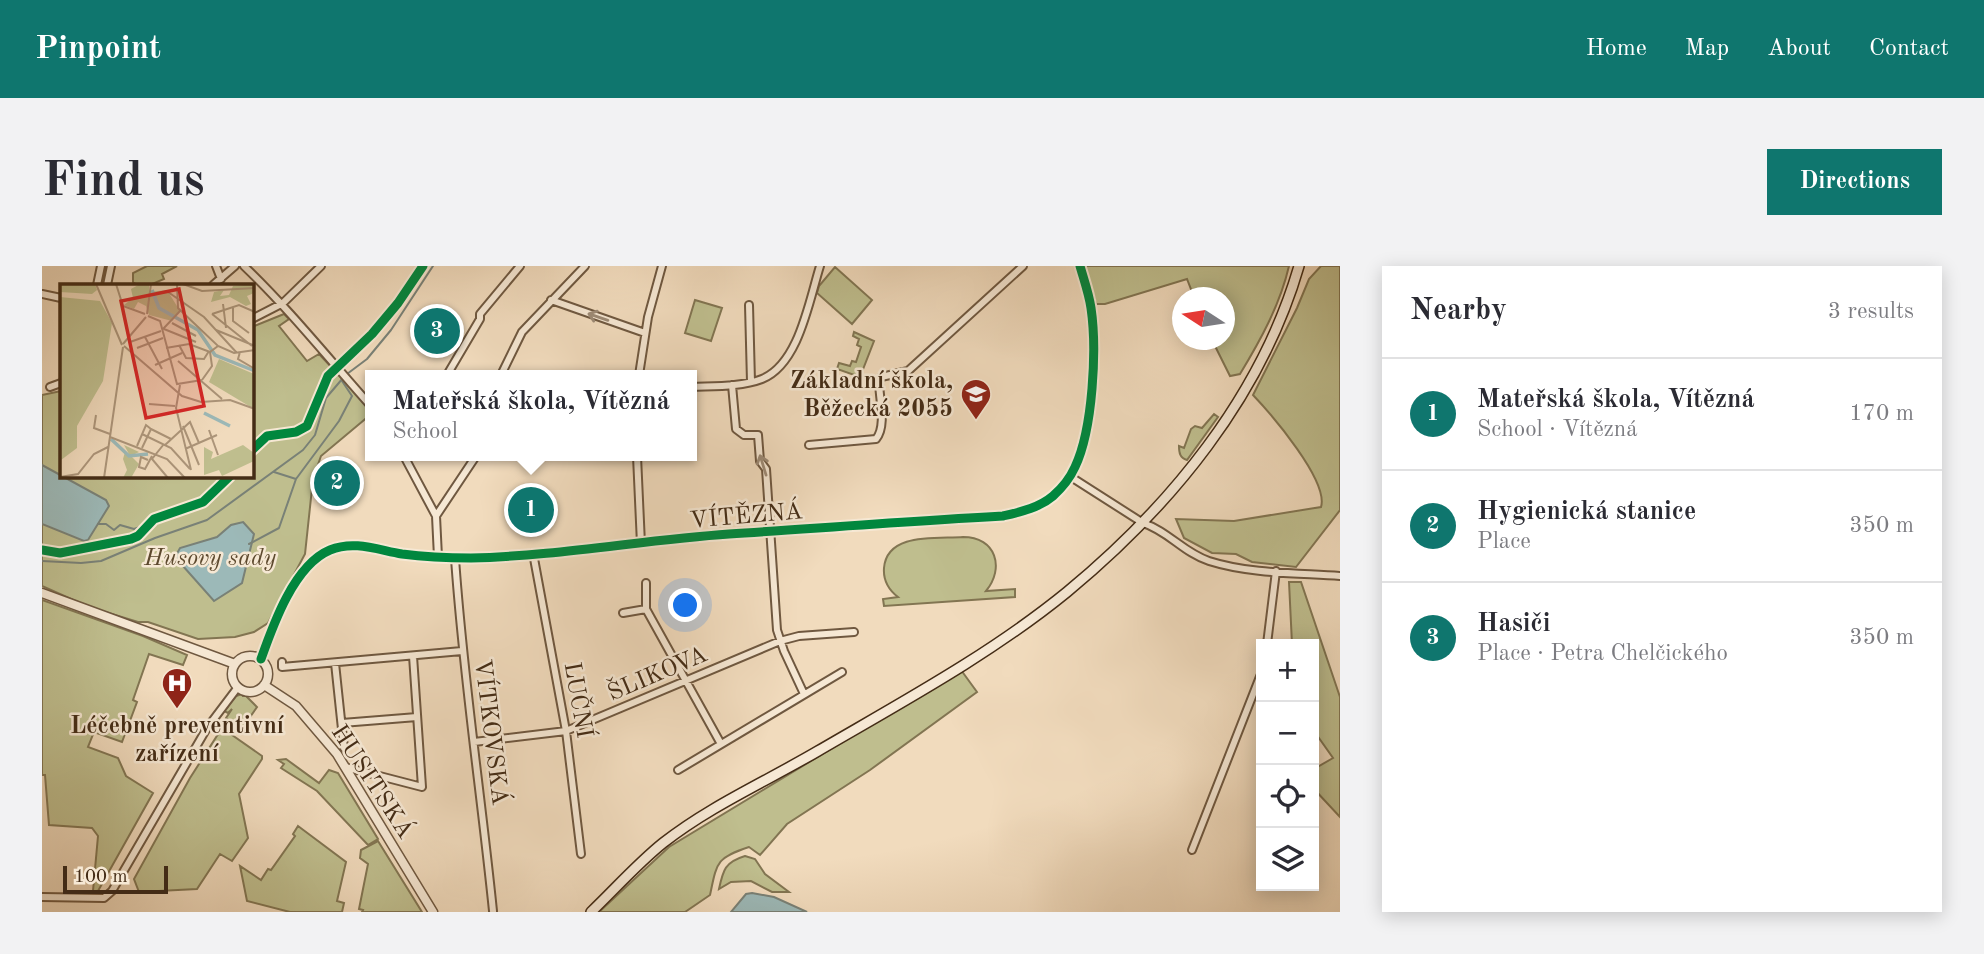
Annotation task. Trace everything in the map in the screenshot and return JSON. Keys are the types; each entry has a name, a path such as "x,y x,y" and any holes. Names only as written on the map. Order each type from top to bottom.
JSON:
{"main road":[{"path":"591,912 663,843 710,812 977,656 1065,594 1143,523 1186,474 1242,396 1278,324 1298,266"}],"street":[{"path":"97,284 101,266"},
{"path":"107,284 111,266"},
{"path":"216,266 221,279"},
{"path":"214,284 235,266"},
{"path":"244,266 283,303 365,399"},
{"path":"254,319 283,303 321,266"},
{"path":"450,370 482,311 520,266"},
{"path":"503,370 522,332 585,266"},
{"path":"640,370 645,333 662,266"},
{"path":"697,387 751,382 773,373 790,355 820,266"},
{"path":"810,445 876,439 882,427 879,388 881,377 908,371 1023,266"},
{"name":"VÍTĚZNÁ","path":"261,659 276,620 297,580 309,565 326,551 346,546 399,554 455,558 642,544 729,534 1003,516 1045,502 1071,477 1084,439 1094,341 1091,309 1080,266"},
{"path":"42,294 60,298"},
{"path":"551,300 645,333"},
{"path":"749,305 751,382"},
{"path":"50,387 60,383"},
{"path":"732,385 736,429 742,435 758,435 760,461 766,469 780,641 804,694"},
{"path":"407,461 436,516 438,557"},
{"path":"436,516 473,461"},
{"path":"637,461 642,544"},
{"path":"1071,477 1209,561 1242,568 1340,576"},
{"name":"LUČNÍ","path":"533,553 566,731 581,854"},
{"name":"VÍTKOVSKÁ","path":"455,558 462,651 493,911"},
{"path":"1268,639 1276,571"},
{"path":"646,583 646,609 721,744"},
{"path":"42,593 234,664"},
{"path":"623,612 646,609"},
{"name":"ŠLIKOVA","path":"474,742 566,731 780,641 799,636 854,632"},
{"path":"282,662 282,667 462,651"},
{"path":"248,656 261,659 268,671 264,685 250,692 238,687 232,676 234,664 248,656"},
{"path":"345,767 422,787 413,656"},
{"path":"335,663 344,748"},
{"path":"678,770 842,672"},
{"name":"HUSITSKÁ","path":"264,685 296,706 330,745 433,912"},
{"path":"42,897 104,898 112,891 207,728 238,687"},
{"path":"1192,850 1256,687"},
{"path":"342,723 418,717"}],"green space":[{"path":"147,266 177,266 162,274 164,279 152,284 136,284 133,282 133,273"},
{"path":"1085,266 1289,266 1275,309 1262,336 1240,374 1230,376 1217,350 1235,350 1235,287 1190,287 1187,279 1105,304 1096,304"},
{"path":"1321,266 1340,266 1340,510 1296,567 1252,562 1236,554 1212,553 1184,538 1176,519 1234,521 1321,507 1321,496 1308,465 1285,432 1253,395 1309,279"},
{"path":"835,267 872,300 852,324 817,293 819,286"},
{"path":"695,300 722,308 711,341 685,333"},
{"name":"Husovy sady","path":"284,314 289,319 279,326 307,361 319,354 365,403 365,419 321,456 313,479 305,554 268,623 254,632 235,637 198,639 148,622 138,622 89,607 42,586 42,395 60,391 60,478 254,478 254,326"},
{"path":"854,332 874,341 860,377 837,369 839,363 850,366 852,361 856,362 861,347 857,345 859,339 853,336"},
{"path":"1214,414 1218,417 1187,460 1183,458 1179,446 1184,448 1191,429 1195,426 1202,428"},
{"path":"963,537 983,542 994,555 995,573 986,591 1015,589 1015,597 884,606 883,599 898,597 887,585 884,577 887,556 894,548 903,543 927,538"},
{"path":"1289,582 1301,582 1340,697 1340,817 1319,794 1319,766 1333,758 1319,738 1319,639 1292,639"},
{"path":"42,600 143,636 187,655 183,665 149,654 133,700 137,702 122,742 94,732 88,747 118,758 126,776 153,793 98,891 93,891 98,836 92,828 49,825 45,775 42,775"},
{"path":"961,670 977,692 870,770 787,824 760,855 749,847 724,858 714,875 710,895 685,912 599,912 669,847"},
{"path":"247,694 242,696 246,696 257,707 241,730 226,718 232,709 228,713 224,711 236,696"},
{"path":"222,728 262,756 239,794 248,838 232,861 220,854 197,889 139,892 134,879 190,778"},
{"path":"286,759 319,783 329,770 338,773 378,839 368,845 317,791 281,768 284,764 278,760"},
{"path":"298,826 346,862 337,901 344,903 342,912 290,912 247,901 240,866 261,880 295,836 293,834"},
{"path":"378,841 422,912 362,912 363,910 359,909 368,864 360,858 361,850"},
{"path":"745,856 755,859 765,874 789,892 772,892 751,881 731,882 719,889 726,868 733,861"}],"water":[{"path":"42,465 60,475 60,478 66,478 106,500 109,506 88,540 84,541 42,524"},
{"path":"243,522 254,534 242,583 214,601 175,557 180,548 217,537 231,525"},
{"path":"746,894 774,897 807,912 731,912"}],"waterway":[{"path":"347,374 367,359 391,330 433,266"},
{"path":"42,561 101,561 207,520 303,450 315,435 326,398 343,378"},
{"path":"274,472 296,479 339,421 352,396 342,381"},
{"path":"249,544 279,528 296,479"},
{"path":"98,524 106,524 114,530 120,525 134,529 143,526"}],"cycle path":[{"path":"254,448 267,436 296,432 307,426 328,376 372,334 398,303 423,266"},
{"path":"261,659 286,597 296,582 317,558 339,547 357,546 436,557 503,557 729,534 1003,516 1042,504 1060,490 1073,471 1081,451 1090,411 1093,325 1080,266"},
{"path":"42,550 60,553 131,539 138,536 154,519 203,502 228,478"}],"place":[{"name":"Hasiči","path":"437,331"},
{"name":"Základní škola, Běžecká 2055","path":"976,421"},
{"name":"Hygienická stanice","path":"337,483"},
{"name":"Mateřská škola, Vítězná","path":"531,510"},
{"name":"Léčebně preventivní zařízení","path":"177,710"}]}
